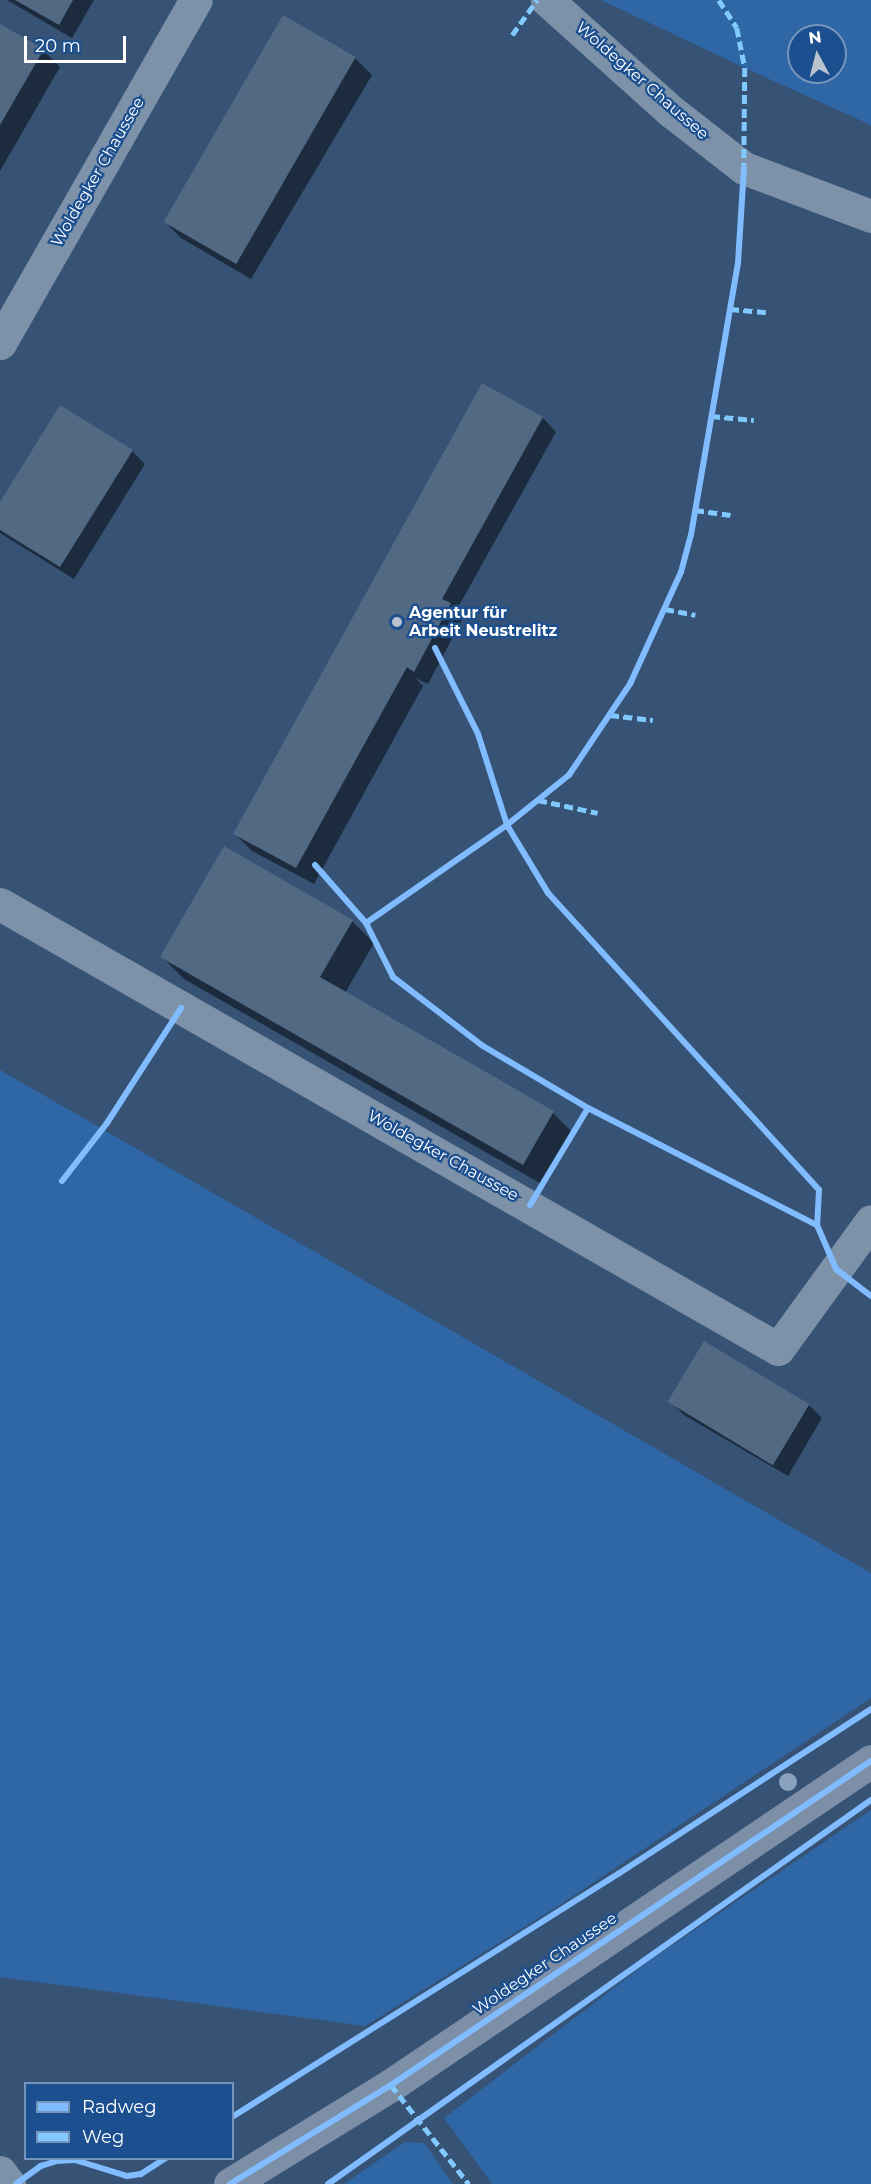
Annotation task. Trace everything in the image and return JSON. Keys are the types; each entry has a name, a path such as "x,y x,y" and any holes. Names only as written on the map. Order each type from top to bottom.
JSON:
{"main road":[{"name":"Woldegker Chaussee","path":"230,2184 391,2085 871,1761"}],"lane":[{"name":"Woldegker Chaussee","path":"0,343 196,0"},
{"name":"Woldegker Chaussee","path":"547,0 672,112 744,168 871,216"},
{"name":"Woldegker Chaussee","path":"0,904 778,1349 871,1221"},
{"path":"0,2172 9,2184"}],"shaded area":[{"path":"601,0 871,0 871,125 745,68"},
{"path":"0,1070 871,1573 871,1698 555,1908 365,2026 0,1977"},
{"path":"871,1810 871,2184 492,2184 444,2118 649,1961"},
{"path":"405,2142 424,2143 453,2184 344,2184"}],"building":[{"path":"15,0 73,0 59,25"},
{"path":"283,15 356,57 236,264 164,222"},
{"path":"0,24 44,49 0,125"},
{"path":"482,383 543,417 442,599 451,603 414,672 407,667 296,868 233,834"},
{"path":"60,405 133,450 60,567 0,530 0,502"},
{"path":"224,846 353,920 320,977 554,1111 523,1165 160,957"},
{"path":"704,1341 809,1404 773,1465 667,1402"}],"marked path":[{"path":"512,35 537,0"},
{"path":"719,0 737,28 745,68 744,168"},
{"path":"730,309 766,312"},
{"path":"711,416 754,420"},
{"path":"695,510 731,515"},
{"path":"665,609 695,615"},
{"path":"610,715 653,720"},
{"path":"538,800 598,813"},
{"path":"391,2085 469,2184"}],"cycle path":[{"path":"366,923 507,825 569,775 630,684 681,572 691,535 738,263 744,168"},
{"path":"435,648 478,734 507,825 548,893 819,1190 817,1225"},
{"path":"315,865 366,923 393,977 483,1046 588,1108 817,1225 836,1269 871,1296"},
{"path":"62,1181 107,1123 181,1008"},
{"path":"530,1205 588,1108"},
{"path":"234,2116 618,1874 871,1709"},
{"path":"230,2184 391,2085 871,1761"},
{"path":"328,2184 871,1800"},
{"path":"16,2184 41,2166 56,2161 75,2160"},
{"path":"75,2160 127,2176 141,2174 163,2160"}],"place":[{"name":"Agentur für Arbeit Neustrelitz","path":"397,622"}]}
